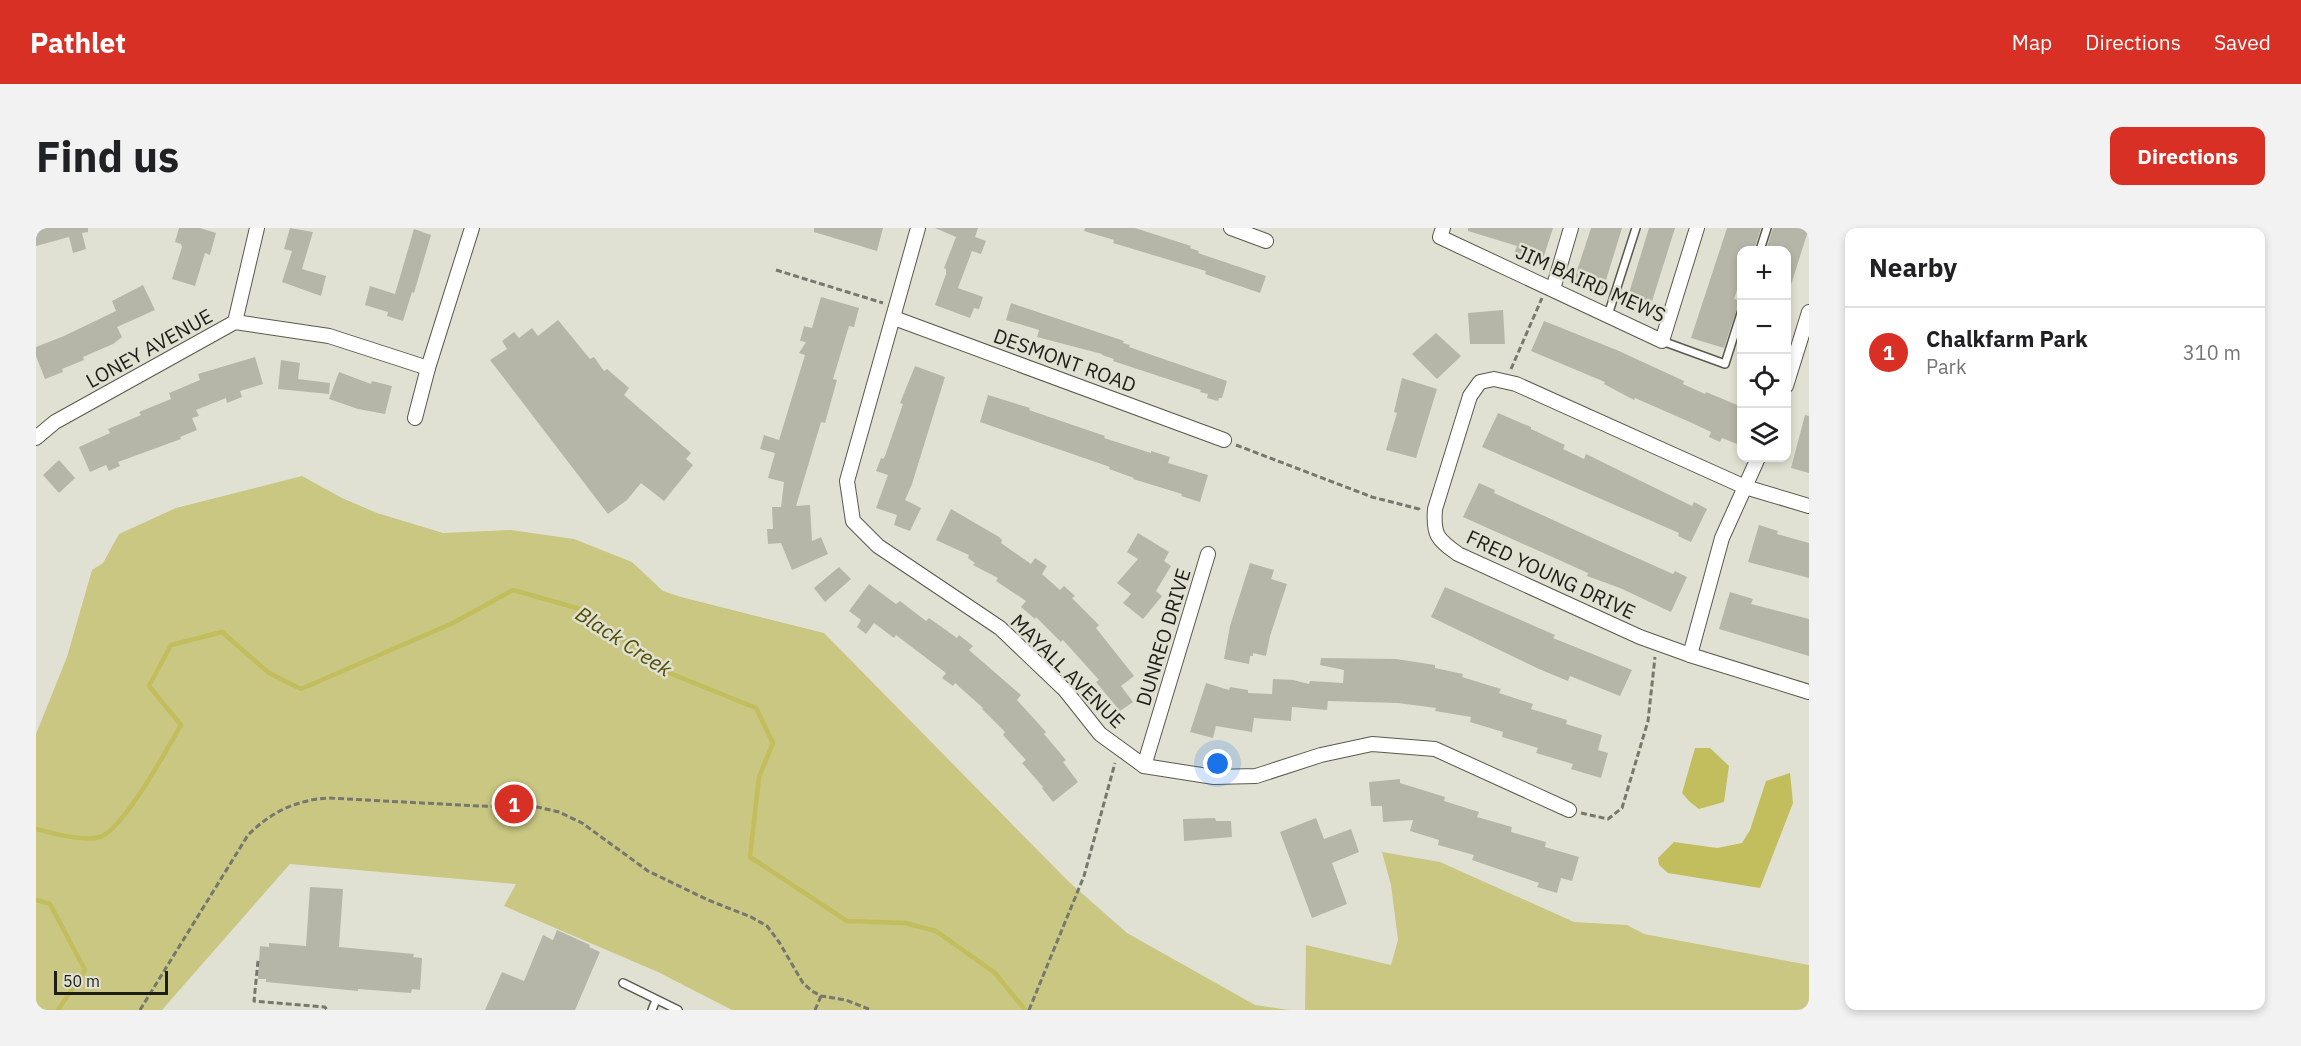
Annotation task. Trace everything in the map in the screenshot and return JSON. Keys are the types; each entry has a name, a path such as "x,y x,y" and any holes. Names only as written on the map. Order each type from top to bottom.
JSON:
{"street":[{"path":"235,322 256,228"},
{"path":"415,418 428,368 472,228"},
{"name":"MAYALL AVENUE","path":"918,228 847,481 853,521 878,546 1000,628 1065,690 1100,734 1144,766 1214,777 1256,776 1321,755 1372,744 1436,749 1569,810"},
{"path":"1231,228 1266,241"},
{"name":"JIM BAIRD MEWS","path":"1443,228 1440,237 1662,341 1697,228"},
{"path":"1553,289 1571,228"},
{"path":"1791,370 1809,312"},
{"name":"DESMONT ROAD","path":"895,313 1224,440"},
{"name":"LONEY AVENUE","path":"36,438 55,422 235,322 329,336 428,368"},
{"path":"1434,528 1435,509 1470,396 1480,382 1494,379 1516,384 1745,487 1809,506"},
{"path":"1690,655 1717,553 1756,462"},
{"name":"FRED YOUNG DRIVE","path":"1434,528 1440,542 1458,554 1657,643 1809,692"},
{"name":"DUNREO DRIVE","path":"1144,766 1208,554"}],"lane":[{"path":"1608,315 1636,228"},
{"path":"1761,246 1767,228"},
{"path":"1662,341 1725,364 1737,326"},
{"path":"623,983 678,1010"},
{"path":"652,1010 656,1000"}],"path":[{"path":"776,270 895,313"},
{"path":"1506,382 1542,298 1553,289"},
{"path":"1224,440 1372,497 1419,509 1434,528"},
{"path":"1569,810 1608,819 1622,808 1648,721 1657,643"},
{"path":"1029,1010 1084,876 1119,748"},
{"path":"140,1010 248,835 262,821 283,808 306,800 328,798 537,807 559,812 582,823 648,871 767,926 779,942 802,984 821,996 846,1000 871,1010"},
{"path":"258,961 254,1000 326,1007 327,1010"},
{"path":"815,1010 821,996"}],"shaded area":[{"path":"302,476 342,498 377,513 443,533 511,530 574,539 632,562 663,591 824,633 1069,882 1127,933 1255,1005 1290,1010 732,1010 658,972 504,906 516,884 290,864 162,1010 36,1010 36,734 67,657 92,570 103,563 119,534 176,508"},
{"path":"1695,748 1710,748 1729,766 1724,802 1699,809 1682,793"},
{"path":"1790,773 1793,803 1760,888 1668,873 1659,865 1658,858 1674,842 1717,848 1742,843 1750,830 1766,781"},
{"path":"1382,852 1440,862 1574,922 1627,925 1644,934 1809,965 1809,1010 1305,1010 1306,945 1391,965 1398,940 1391,885"}],"building":[{"path":"36,228 88,228 88,232 82,233 86,249 73,253 69,237 36,246"},
{"path":"179,228 200,228 216,233 210,255 205,253 195,286 172,279 182,247 181,244 175,242"},
{"path":"290,228 313,232 302,269 326,276 321,296 282,282 292,251 284,249"},
{"path":"814,228 883,228 877,251 814,232"},
{"path":"935,228 978,228 975,237 986,241 981,254 972,251 958,288 983,297 979,309 974,308 970,318 935,305 946,274 944,268 956,237"},
{"path":"1085,228 1135,228 1191,246 1190,248 1199,251 1198,253 1266,276 1260,293 1205,274 1206,271 1113,243 1114,240 1084,231"},
{"path":"1468,228 1553,228 1542,262 1514,254 1517,246 1468,231"},
{"path":"1591,228 1622,228 1603,290 1574,280"},
{"path":"1649,228 1675,228 1649,311 1626,303"},
{"path":"1727,228 1761,228 1755,246 1737,246 1737,290 1734,299 1737,300 1737,308 1724,348 1691,338"},
{"path":"1773,228 1809,228 1791,285 1791,246 1767,246"},
{"path":"414,229 431,235 403,321 387,316 388,312 365,305 370,286 395,294"},
{"path":"143,285 155,310 117,327 122,337 113,344 83,357 84,360 45,379 36,356 36,347 116,311 112,301"},
{"path":"821,297 859,308 854,327 849,326 833,379 837,380 825,423 821,422 796,506 810,505 812,541 821,537 828,554 792,570 781,543 768,544 767,529 773,529 772,507 781,507 784,482 768,478 775,453 760,449 764,435 779,440 805,355 799,353 806,342 800,341 804,326 812,328"},
{"path":"1011,303 1124,341 1123,343 1130,345 1129,347 1227,381 1222,398 1218,401 1207,398 1208,394 1200,392 1201,390 1113,361 1114,359 1102,354 1037,337 1039,330 1006,320"},
{"path":"1503,310 1505,344 1470,344 1468,313"},
{"path":"558,320 590,359 594,357 604,371 607,369 629,388 624,395 691,453 686,459 693,465 664,501 641,483 627,500 608,514 490,360 507,349 502,341 514,332 519,338 532,328 538,336"},
{"path":"1544,321 1619,351 1684,381 1683,384 1737,405 1737,444 1722,438 1720,442 1709,437 1711,432 1635,398 1634,400 1604,384 1605,382 1531,351"},
{"path":"1436,333 1461,356 1437,379 1412,354"},
{"path":"255,357 263,384 240,391 242,397 227,403 226,398 196,410 199,416 192,418 197,430 180,437 181,439 118,462 120,466 109,471 106,465 90,472 79,447 110,433 108,429 141,415 139,412 171,399 169,393 200,380 198,374"},
{"path":"281,360 300,363 298,379 330,383 329,394 278,389"},
{"path":"915,366 945,377 905,500 921,508 910,531 894,525 897,515 876,508 888,475 876,471 881,458 885,456 903,404 900,403"},
{"path":"339,372 371,384 372,381 392,386 385,414 358,409 329,399"},
{"path":"1402,378 1437,389 1416,458 1386,450 1397,413 1394,412"},
{"path":"988,395 1030,408 1029,410 1105,436 1104,438 1170,457 1168,463 1208,475 1200,502 1133,479 1109,469 1110,467 980,422"},
{"path":"1498,413 1565,445 1563,449 1584,459 1586,454 1692,506 1694,502 1707,509 1691,542 1678,536 1679,533 1482,447"},
{"path":"1805,415 1809,416 1809,473 1791,468"},
{"path":"59,460 75,478 59,493 43,475"},
{"path":"1479,483 1495,490 1494,493 1599,541 1673,574 1675,571 1687,577 1671,612 1620,588 1587,576 1588,573 1463,517"},
{"path":"951,509 999,537 1002,540 1001,543 1031,564 1035,558 1047,566 1042,574 1060,590 1064,586 1075,596 1072,598 1099,625 1096,628 1134,676 1121,686 1133,702 1120,711 1096,682 1099,680 1063,640 1061,642 1036,617 1035,619 1021,607 1026,601 996,581 998,578 973,565 975,563 968,558 969,555 936,540"},
{"path":"1759,525 1778,531 1777,534 1809,543 1809,578 1748,562"},
{"path":"1138,533 1169,552 1164,561 1171,566 1156,591 1162,596 1143,619 1123,603 1131,594 1117,583 1138,559 1127,552"},
{"path":"1250,563 1274,570 1271,579 1287,584 1266,656 1253,653 1249,664 1224,659 1230,626"},
{"path":"839,567 851,579 825,602 814,588"},
{"path":"869,584 896,604 900,601 926,621 929,618 957,638 959,635 973,646 969,650 1021,695 1017,700 1046,732 1044,734 1066,760 1063,762 1078,782 1053,802 1022,763 1026,760 1003,735 1005,732 955,683 953,686 942,678 946,673 896,635 894,638 874,623 866,634 857,627 861,620 849,611"},
{"path":"1445,587 1555,635 1553,638 1632,670 1620,696 1570,676 1568,681 1539,669 1431,617"},
{"path":"1730,592 1753,599 1751,604 1809,619 1809,656 1719,629"},
{"path":"1321,658 1396,659 1435,665 1435,668 1463,674 1462,677 1501,689 1499,693 1533,704 1531,709 1567,720 1566,724 1602,735 1598,750 1608,753 1601,778 1571,769 1573,764 1536,753 1538,748 1502,737 1503,732 1470,722 1471,717 1435,711 1436,708 1398,703 1328,701 1327,710 1292,707 1291,721 1254,718 1252,732 1216,726 1213,738 1190,732 1206,683 1229,690 1230,687 1248,690 1248,693 1272,694 1273,679 1309,684 1310,681 1343,683 1344,670 1320,665"},
{"path":"1400,779 1400,783 1445,797 1444,801 1479,812 1477,817 1512,827 1511,832 1546,842 1545,847 1579,857 1572,881 1561,878 1557,893 1537,887 1539,883 1472,860 1474,855 1438,845 1439,840 1410,831 1413,820 1383,822 1382,806 1371,806 1369,782"},
{"path":"1215,818 1216,821 1231,821 1232,837 1184,841 1183,819"},
{"path":"1316,818 1324,839 1351,829 1359,852 1332,863 1347,904 1312,918 1280,832"},
{"path":"310,887 343,889 339,947 414,954 413,957 422,958 420,990 412,989 411,993 358,989 358,991 266,982 266,979 258,979 260,946 269,947 269,943 306,946"},
{"path":"557,930 600,952 575,1010 485,1010 502,972 524,981 543,935 553,940"}],"waterway":[{"name":"Black Creek","path":"36,829 77,838 100,837 110,831 132,805 181,725 149,686 171,645 222,632 269,673 301,689 453,623 513,590 584,610 667,672 756,708 773,743 759,777 750,857 847,921 905,923 936,931 995,973 1025,1010"},
{"name":"Black Creek","path":"36,900 50,904 85,970 58,1010"}],"place":[{"name":"Chalkfarm Park","path":"514,804"}]}
